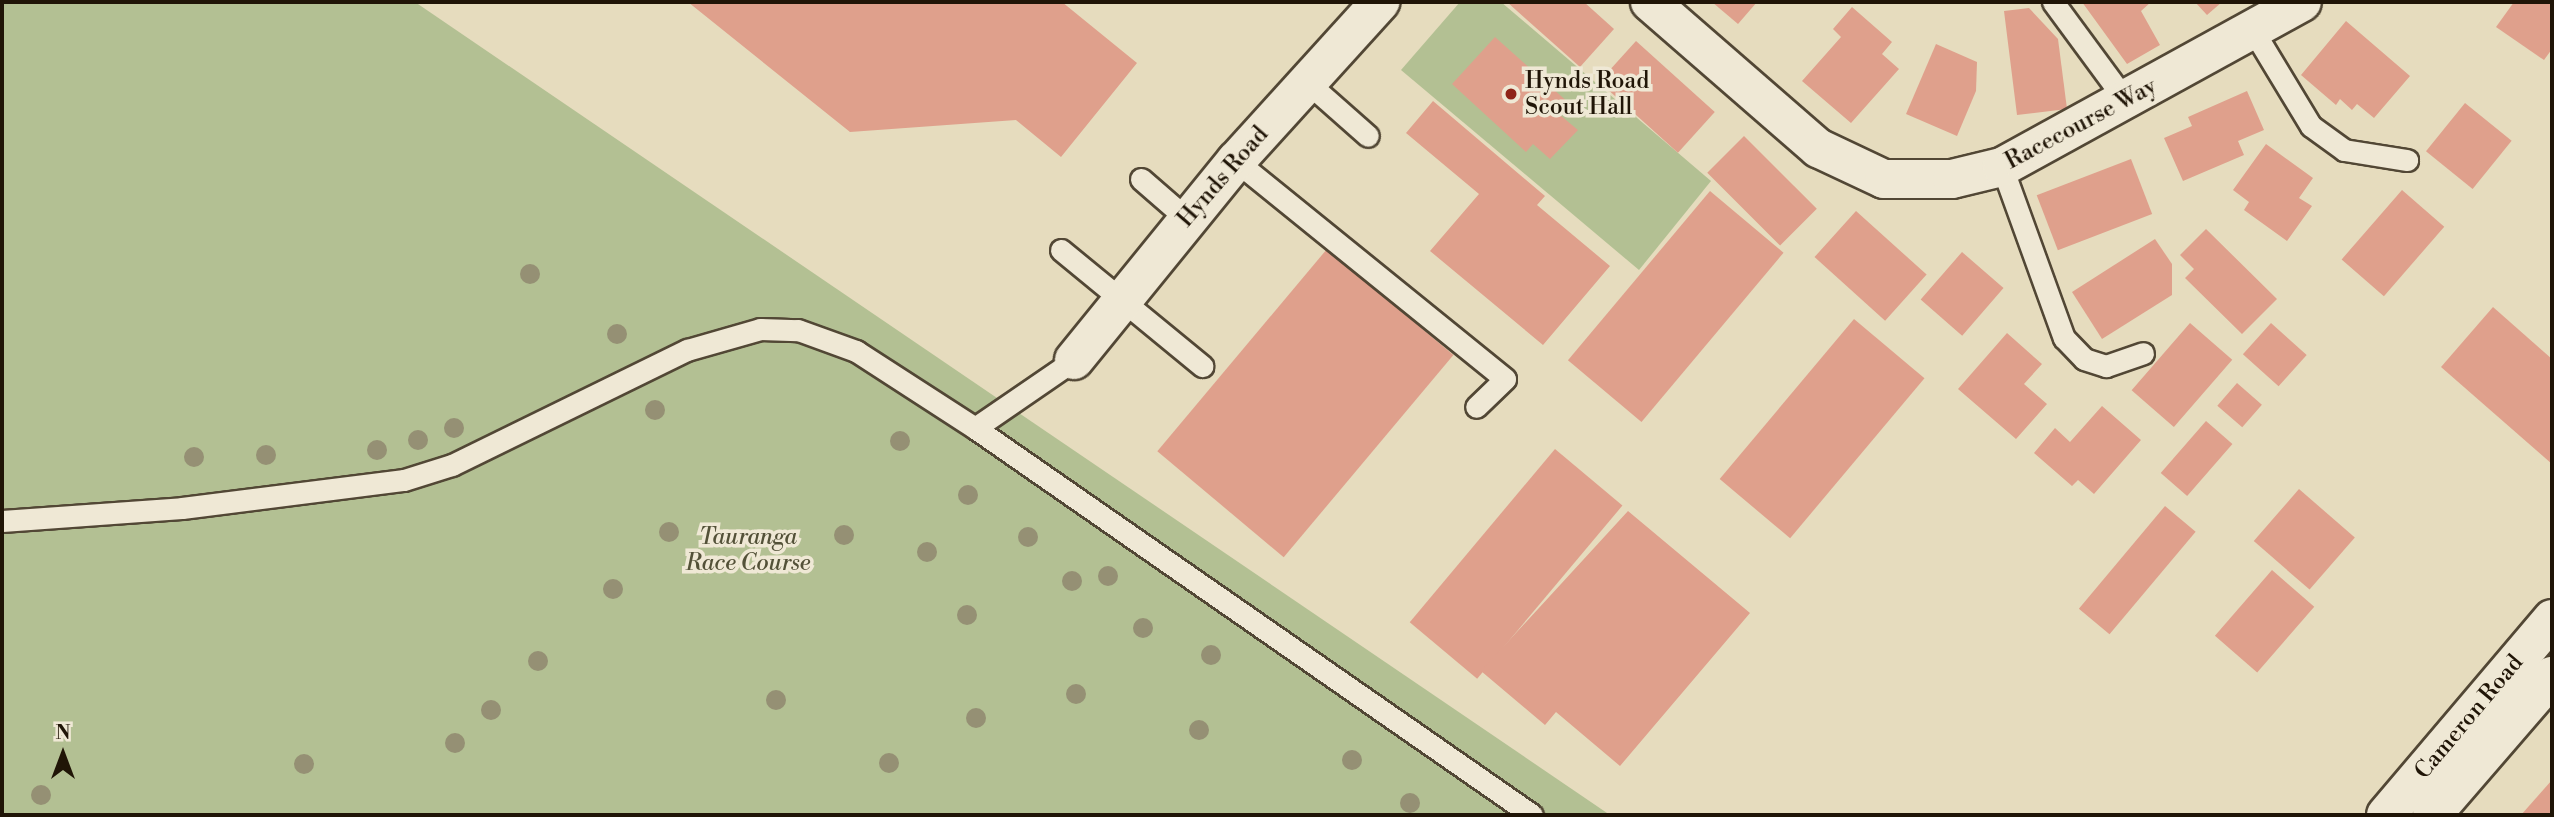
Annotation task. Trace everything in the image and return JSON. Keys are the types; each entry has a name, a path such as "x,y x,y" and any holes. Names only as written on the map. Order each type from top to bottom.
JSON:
{"street":[{"name":"Hynds Road","path":"1073,360 1236,161 1380,2"},
{"name":"Racecourse Way","path":"1650,2 1818,148 1884,179 1952,179 2002,167 2254,32 2302,2"},
{"name":"Cameron Road","path":"2386,815 2552,620"},
{"name":"Cameron Road","path":"2432,815 2552,676"}],"lane":[{"path":"2053,2 2126,101"},
{"path":"2254,32 2311,126 2344,149 2407,160"},
{"path":"1307,82 1368,136"},
{"path":"1236,161 1505,379 1476,407"},
{"path":"2002,167 2064,338 2084,359 2106,366 2143,353"},
{"path":"1141,179 1187,219"},
{"path":"1061,250 1124,297 1202,366"},
{"path":"2,520 182,508 404,480 452,465 687,350 760,328 798,330 856,351 975,428 1532,815"},
{"path":"975,428 1073,360"}],"green space":[{"name":"Tauranga Race Course","path":"2,2 415,2 1610,815 2,815"},
{"path":"1460,2 1501,2 1711,181 1639,270 1401,70"}],"building":[{"path":"688,2 1062,2 1137,63 1061,157 1016,120 850,132"},
{"path":"1507,2 1584,2 1614,29 1580,67"},
{"path":"1712,2 1757,2 1738,24"},
{"path":"2082,2 2151,2 2141,11 2160,45 2127,64"},
{"path":"2195,2 2222,2 2207,15"},
{"path":"2514,2 2552,2 2552,49 2544,60 2496,27"},
{"path":"1852,7 1892,42 1882,54 1899,69 1851,123 1802,81 1841,37 1833,29"},
{"path":"2029,8 2058,39 2067,109 2017,115 2004,11"},
{"path":"2346,21 2410,76 2374,118 2357,104 2352,110 2340,99 2336,105 2301,75"},
{"name":"Hynds Road Scout Hall","path":"1495,37 1570,104 1560,115 1578,130 1550,159 1533,144 1526,152 1452,84"},
{"path":"1636,41 1715,112 1678,153 1599,82"},
{"path":"1936,44 1977,62 1976,91 1957,136 1906,114"},
{"path":"2247,91 2264,130 2238,141 2244,155 2183,181 2164,138 2192,126 2188,117"},
{"path":"1433,101 1545,196 1537,205 1610,266 1543,345 1430,251 1479,194 1406,133"},
{"path":"2465,103 2512,141 2473,189 2426,151"},
{"path":"1744,136 1817,209 1780,246 1707,173"},
{"path":"2266,144 2313,178 2299,198 2312,206 2287,241 2244,210 2249,202 2233,190"},
{"path":"2131,159 2152,214 2058,250 2037,195"},
{"path":"2402,190 2444,227 2384,296 2342,259"},
{"path":"1710,191 1784,253 1641,422 1568,360"},
{"path":"1856,211 1927,275 1885,321 1815,257"},
{"path":"2206,229 2277,299 2242,334 2185,278 2194,269 2180,255"},
{"path":"2155,239 2172,264 2172,295 2102,339 2072,292"},
{"path":"1327,249 1453,355 1284,557 1157,451"},
{"path":"1962,252 2004,288 1962,336 1921,300"},
{"path":"2493,307 2552,359 2552,464 2441,367"},
{"path":"1854,319 1924,378 1790,538 1720,479"},
{"path":"2190,323 2232,360 2174,427 2132,390"},
{"path":"2271,323 2307,355 2279,386 2243,354"},
{"path":"2007,333 2042,364 2024,384 2047,404 2016,439 1958,389"},
{"path":"2237,383 2262,405 2242,427 2217,406"},
{"path":"2102,406 2141,440 2094,494 2078,480 2072,486 2034,453 2055,428 2070,442"},
{"path":"2206,421 2232,444 2187,496 2161,473"},
{"path":"1555,449 1622,506 1477,679 1410,622"},
{"path":"2299,489 2355,538 2310,590 2254,541"},
{"path":"2165,506 2196,532 2110,634 2079,609"},
{"path":"1628,511 1750,613 1620,766 1556,712 1545,725 1481,671"},
{"path":"2272,570 2314,607 2257,672 2215,636"},
{"path":"2552,780 2552,815 2521,815"}],"place":[{"name":"Hynds Road Scout Hall","path":"1511,94"}]}
